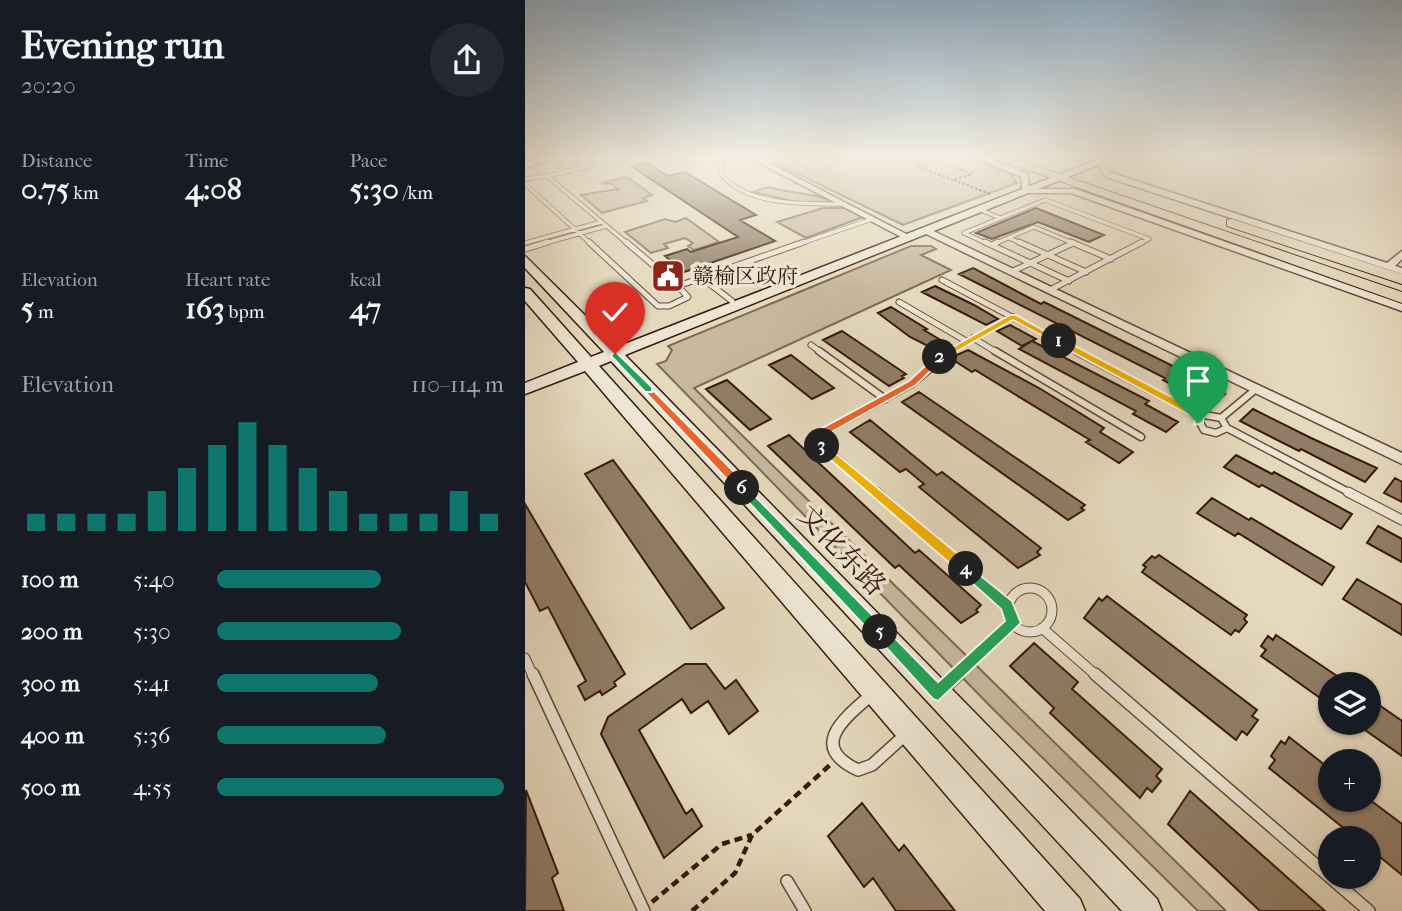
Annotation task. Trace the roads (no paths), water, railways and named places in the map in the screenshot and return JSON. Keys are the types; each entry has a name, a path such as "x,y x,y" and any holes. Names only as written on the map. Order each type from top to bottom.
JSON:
{"main road":[{"path":"612,351 992,202"},
{"path":"525,389 732,301 1000,202"},
{"path":"1125,202 1402,298"},
{"path":"1168,202 1366,267 1396,271"},
{"name":"文化东路","path":"525,260 1145,911"},
{"path":"525,292 1068,911"},
{"path":"525,382 586,362"}],"street":[{"path":"838,202 872,219 1011,272 1402,459"},
{"path":"848,202 913,234"},
{"path":"1102,202 1402,308"},
{"path":"1188,202 1396,271"},
{"path":"1396,271 1402,254"},
{"path":"1366,267 1396,271"}],"lane":[{"path":"546,202 658,306 669,306 688,297 577,202"},
{"path":"785,202 843,204"},
{"path":"1041,202 964,233 1069,281"},
{"path":"1049,202 1149,239 1050,290"},
{"path":"981,210 1000,218"},
{"path":"678,286 872,219"},
{"path":"525,243 604,224"},
{"path":"992,245 1034,227 1111,259"},
{"path":"525,249 577,231"},
{"path":"1009,238 1086,272"},
{"path":"1011,272 1073,243"},
{"path":"702,278 732,301"},
{"path":"942,280 1201,417 1210,415 1221,418 1227,428 1402,520"},
{"path":"899,302 1141,437"},
{"path":"1007,605 1014,594 1037,591 1050,601 1052,617 1042,628 1027,630 1013,623 1007,605 813,438 913,383 941,356 1013,317"},
{"path":"811,345 885,399"},
{"path":"1221,418 1256,389"},
{"path":"1201,417 1198,423 1204,430 1216,433 1227,428"},
{"path":"938,694 1013,623"},
{"path":"1042,628 1369,911"},
{"path":"525,658 644,910"},
{"path":"876,691 839,723 832,735 832,749 838,758 858,770 872,765 910,730"},
{"path":"787,881 805,911"}],"place":[{"name":"赣榆区政府","path":"668,276"}]}
